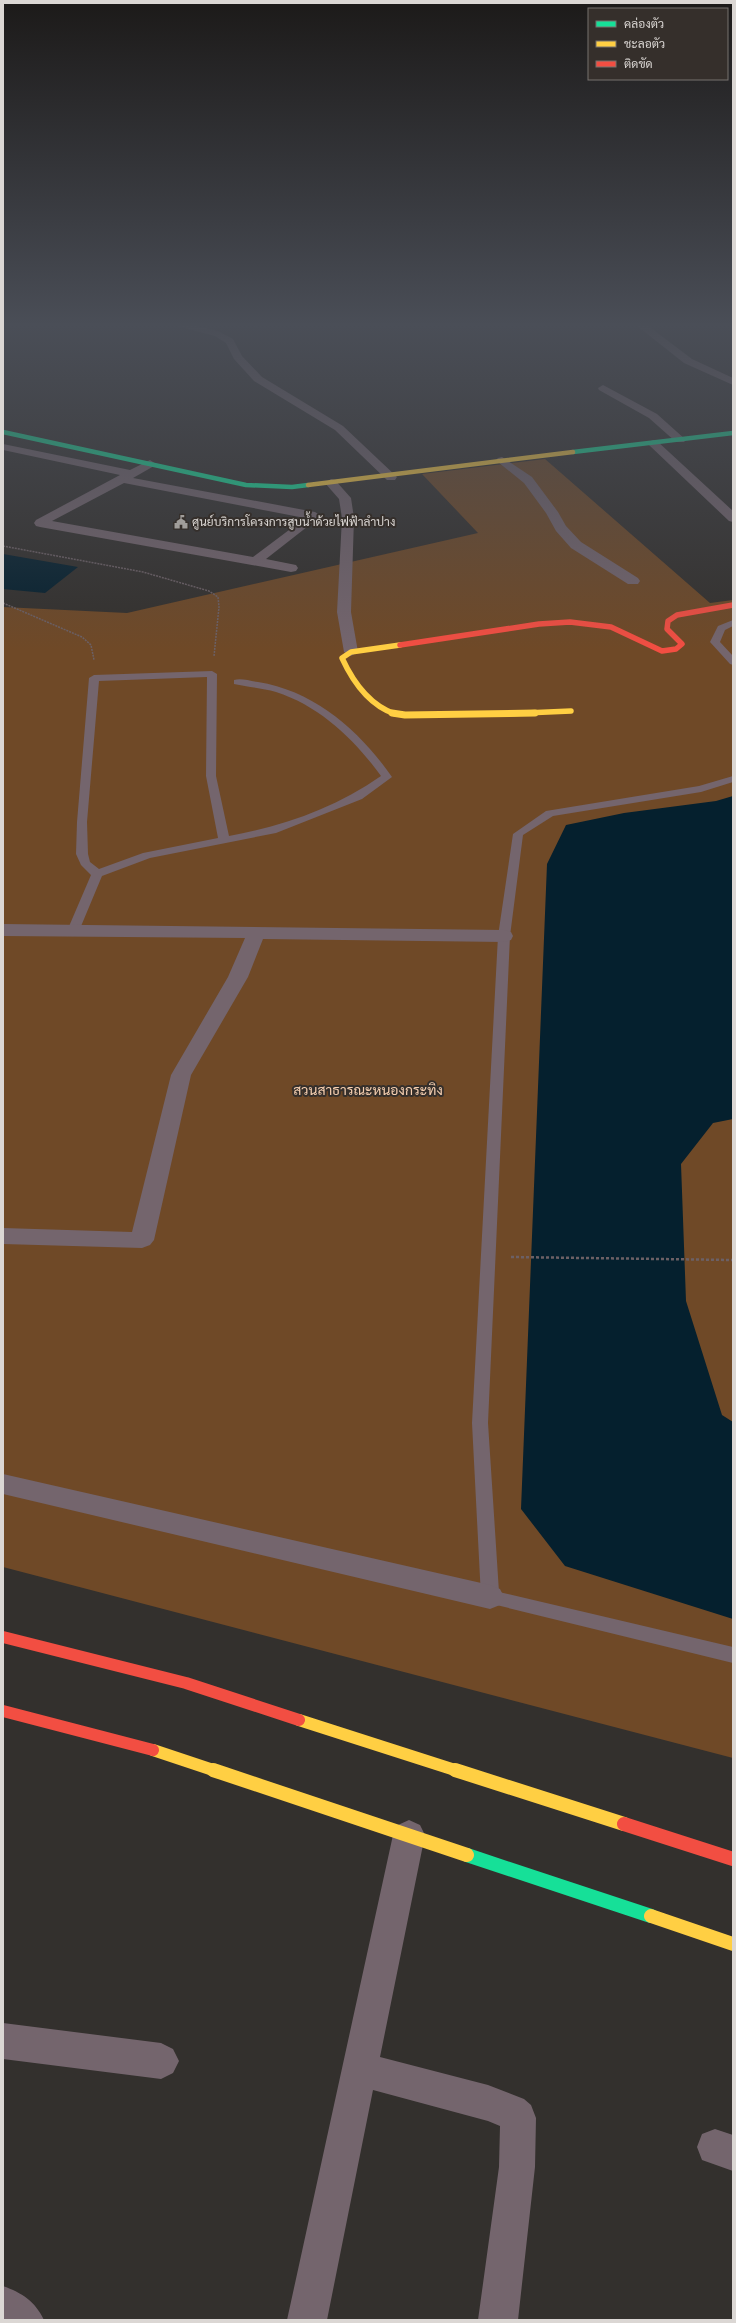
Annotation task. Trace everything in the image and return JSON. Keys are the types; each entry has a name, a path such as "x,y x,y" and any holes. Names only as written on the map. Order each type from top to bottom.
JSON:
{"street":[{"path":"9,433 246,485 292,487 391,477 502,460 730,433"},
{"path":"345,433 391,477"},
{"path":"673,433 680,440"},
{"path":"654,443 733,518"},
{"path":"3,447 126,476 315,516 256,561"},
{"path":"502,460 528,480 552,512 560,528 576,545 632,581"},
{"path":"150,464 40,523 291,568"},
{"path":"331,483 345,498 348,518 344,612 351,652"},
{"path":"571,711 497,715 393,714 379,707 362,692 342,658 351,652 548,623 580,620 610,626 632,635 656,650 667,651 679,648 682,644 667,629 668,621 677,615 733,605"},
{"path":"3,930 504,936"},
{"path":"3,1236 142,1240 181,1075 238,977 256,934"},
{"path":"3,1484 490,1597"},
{"path":"3,1638 186,1683 733,1859"},
{"path":"3,1711 155,1750 733,1944"},
{"path":"307,2320 409,1835"},
{"path":"3,2040 161,2062"},
{"path":"360,2069 488,2103 511,2112 518,2118 517,2167 498,2320"},
{"path":"3,2305 24,2320"}],"lane":[{"path":"733,623 721,628 715,642 733,662"},
{"path":"97,874 86,863 82,854 82,822 94,678 212,674 211,776 224,840"},
{"path":"73,931 97,874 147,855 272,831 304,820 358,797 387,777 374,758 324,712 284,691 237,682"},
{"path":"733,779 701,789 550,813 518,834 504,936 480,1423 490,1597 733,1655"}],"path":[{"path":"3,546 143,572 209,591 218,597 219,607 212,674"},
{"path":"3,603 82,637 91,645 95,658 94,678"},
{"path":"488,1256 733,1260"}],"green space":[{"name":"สวนสาธารณะหนองกระทิง","path":"545,459 710,603 733,600 733,1758 3,1567 3,607 127,613 478,533 422,474"}],"water":[{"path":"3,554 78,567 45,593 3,589"},
{"path":"733,796 733,1119 713,1123 681,1164 686,1301 722,1415 733,1422 733,1619 565,1566 521,1509 547,864 566,825 624,813 716,801"}],"traffic: fast":[{"path":"9,433 246,485 292,487 308,485"},
{"path":"573,452 730,433"},
{"path":"467,1855 651,1916"}],"traffic: slow":[{"path":"308,485 573,452"},
{"path":"400,645 351,652 342,658 350,675 361,690 375,704 392,713 405,715 517,714 571,711"},
{"path":"299,1720 624,1824"},
{"path":"153,1750 467,1855"},
{"path":"651,1916 733,1944"}],"traffic: jam":[{"path":"400,645 539,624 580,622 611,627 656,649 669,651 676,649 682,644 667,629 668,621 677,615 733,605"},
{"path":"3,1637 186,1683 299,1720"},
{"path":"3,1711 153,1750"},
{"path":"624,1824 733,1859"}],"place":[{"name":"ศูนย์บริการโครงการสูบน้ำด้วยไฟฟ้าลําปาง","path":"181,522"}]}
